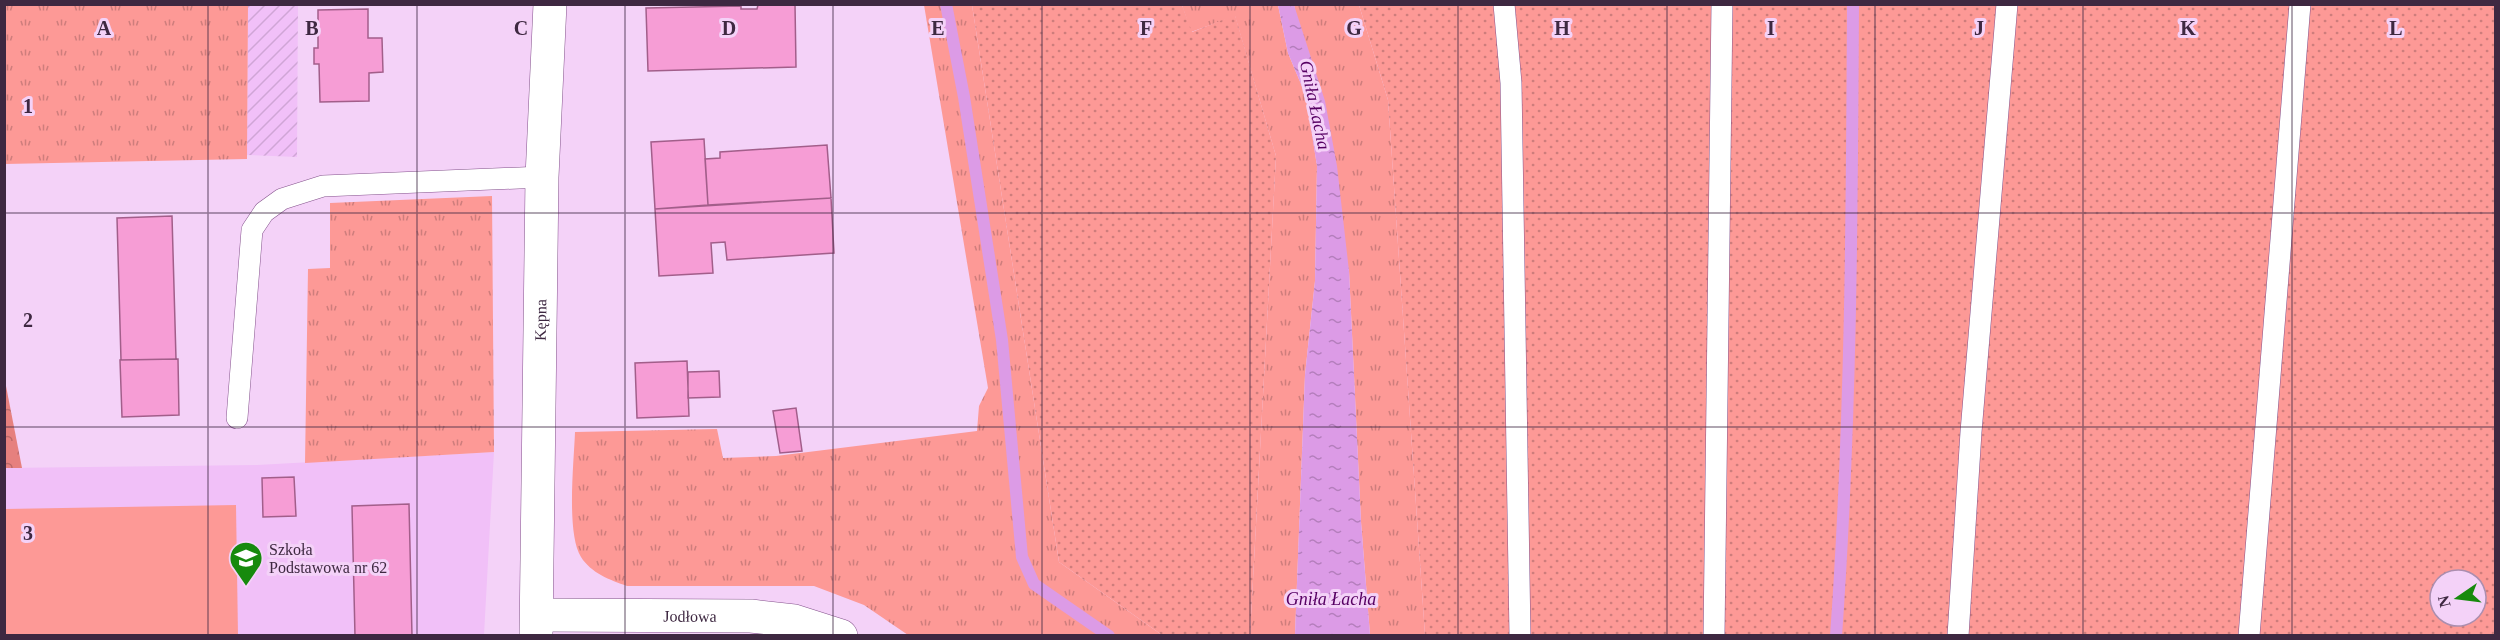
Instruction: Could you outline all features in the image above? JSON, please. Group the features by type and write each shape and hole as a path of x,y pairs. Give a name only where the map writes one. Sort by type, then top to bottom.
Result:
{"street":[{"name":"Kępna","path":"537,625 542,177 550,4"},
{"name":"Jodłowa","path":"537,625 752,616 794,621 841,636"}],"lane":[{"path":"1504,4 1511,83 1520,636"},
{"path":"1714,636 1722,4"},
{"path":"1958,636 1971,432 2007,4"},
{"path":"2249,636 2300,4"},
{"path":"237,418 252,230 264,212 282,199 323,186 542,177"}],"shaded area":[{"path":"248,5 298,5 297,157 247,155"},
{"name":"Szkoła Podstawowa nr 62","path":"494,452 484,635 5,635 4,468 257,465"}],"green space":[{"path":"4,5 248,5 247,159 5,164"},
{"path":"924,5 972,5 1059,562 1162,635 908,635 864,605 814,586 627,586 595,572 585,563 576,546 572,515 575,432 717,429 723,458 776,456 977,431 979,406 988,388"},
{"path":"972,5 1182,5 1192,32 1235,15 1276,156 1250,635 1162,635 1059,562"},
{"path":"1182,5 1278,5 1288,53 1306,96 1317,166 1315,281 1305,375 1295,635 1250,635 1276,156 1235,16 1191,32"},
{"path":"1294,5 1359,5 1388,100 1425,635 1370,635 1361,522 1349,271"},
{"path":"1359,5 2495,5 2495,635 1425,635 1388,100"},
{"path":"492,196 494,452 305,463 308,269 330,268 330,203"},
{"path":"4,384 6,386 22,468 5,468"},
{"path":"236,505 238,635 5,635 5,509"}],"water":[{"name":"Gniła Łacha","path":"1278,5 1294,5 1325,101 1337,166 1349,271 1361,522 1370,635 1295,635 1305,375 1315,281 1317,166 1306,96 1288,53"}],"building":[{"path":"795,4 796,67 648,71 646,8 741,6 741,9 757,9 758,5"},
{"path":"368,9 368,38 382,38 383,72 369,73 369,101 320,102 319,64 314,64 314,48 318,48 318,10"},
{"path":"704,139 708,205 655,209 651,142"},
{"path":"827,145 831,198 708,205 705,159 720,158 720,152"},
{"path":"831,198 834,253 727,260 725,242 711,243 713,273 659,276 655,209"},
{"path":"172,216 176,359 121,360 117,218"},
{"path":"178,359 179,415 122,417 120,360"},
{"path":"687,361 689,416 637,418 635,363"},
{"path":"719,371 720,397 688,398 688,372"},
{"path":"796,408 802,451 780,453 773,411"},
{"path":"294,477 296,516 263,517 262,478"},
{"path":"409,504 412,636 355,636 352,506"}],"waterway":[{"path":"946,4 964,97 1002,340 1022,557 1034,584 1109,636"},
{"path":"1836,636 1848,399 1853,4"}],"place":[{"name":"Szkoła Podstawowa nr 62","path":"246,587"}]}
